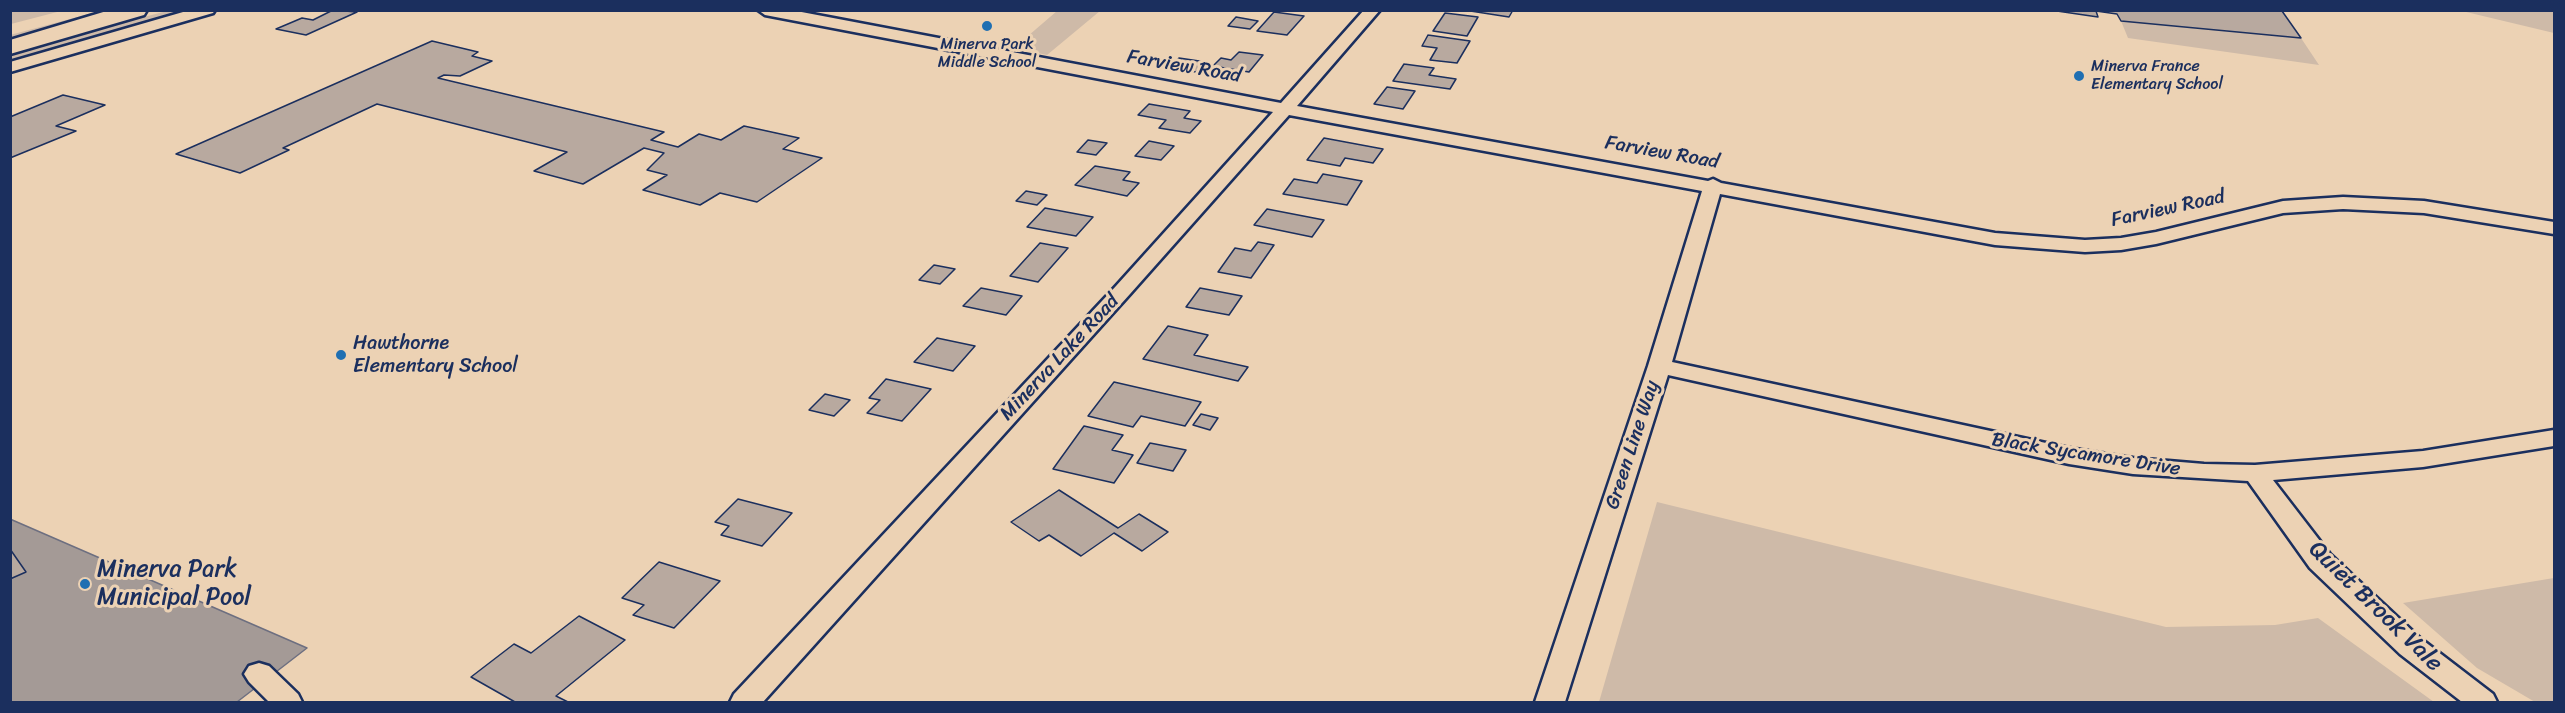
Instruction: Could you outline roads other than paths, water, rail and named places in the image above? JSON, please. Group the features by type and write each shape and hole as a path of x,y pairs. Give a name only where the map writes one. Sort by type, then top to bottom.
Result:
{"main road":[{"path":"10,32 87,10"},
{"path":"10,47 136,10"}],"street":[{"path":"10,67 208,10"},
{"name":"Farview Road","path":"765,10 1995,238 2085,246 2156,238 2283,207 2343,203 2424,207 2554,228"},
{"name":"Minerva Lake Road","path":"745,702 1123,290 1373,10"},
{"name":"Green Line Way","path":"1550,702 1659,366 1713,186"},
{"name":"Black Sycamore Drive","path":"1659,366 2069,456 2133,466 2255,473 2423,459 2554,438"},
{"name":"Quiet Brook Vale","path":"2255,473 2320,561 2410,646 2482,702"},
{"path":"259,674 287,702"}],"place":[{"name":"Minerva Park Middle School","path":"987,26"},
{"name":"Minerva France Elementary School","path":"2079,76"},
{"name":"Hawthorne Elementary School","path":"341,355"},
{"name":"Minerva Park Municipal Pool","path":"85,584"}]}
